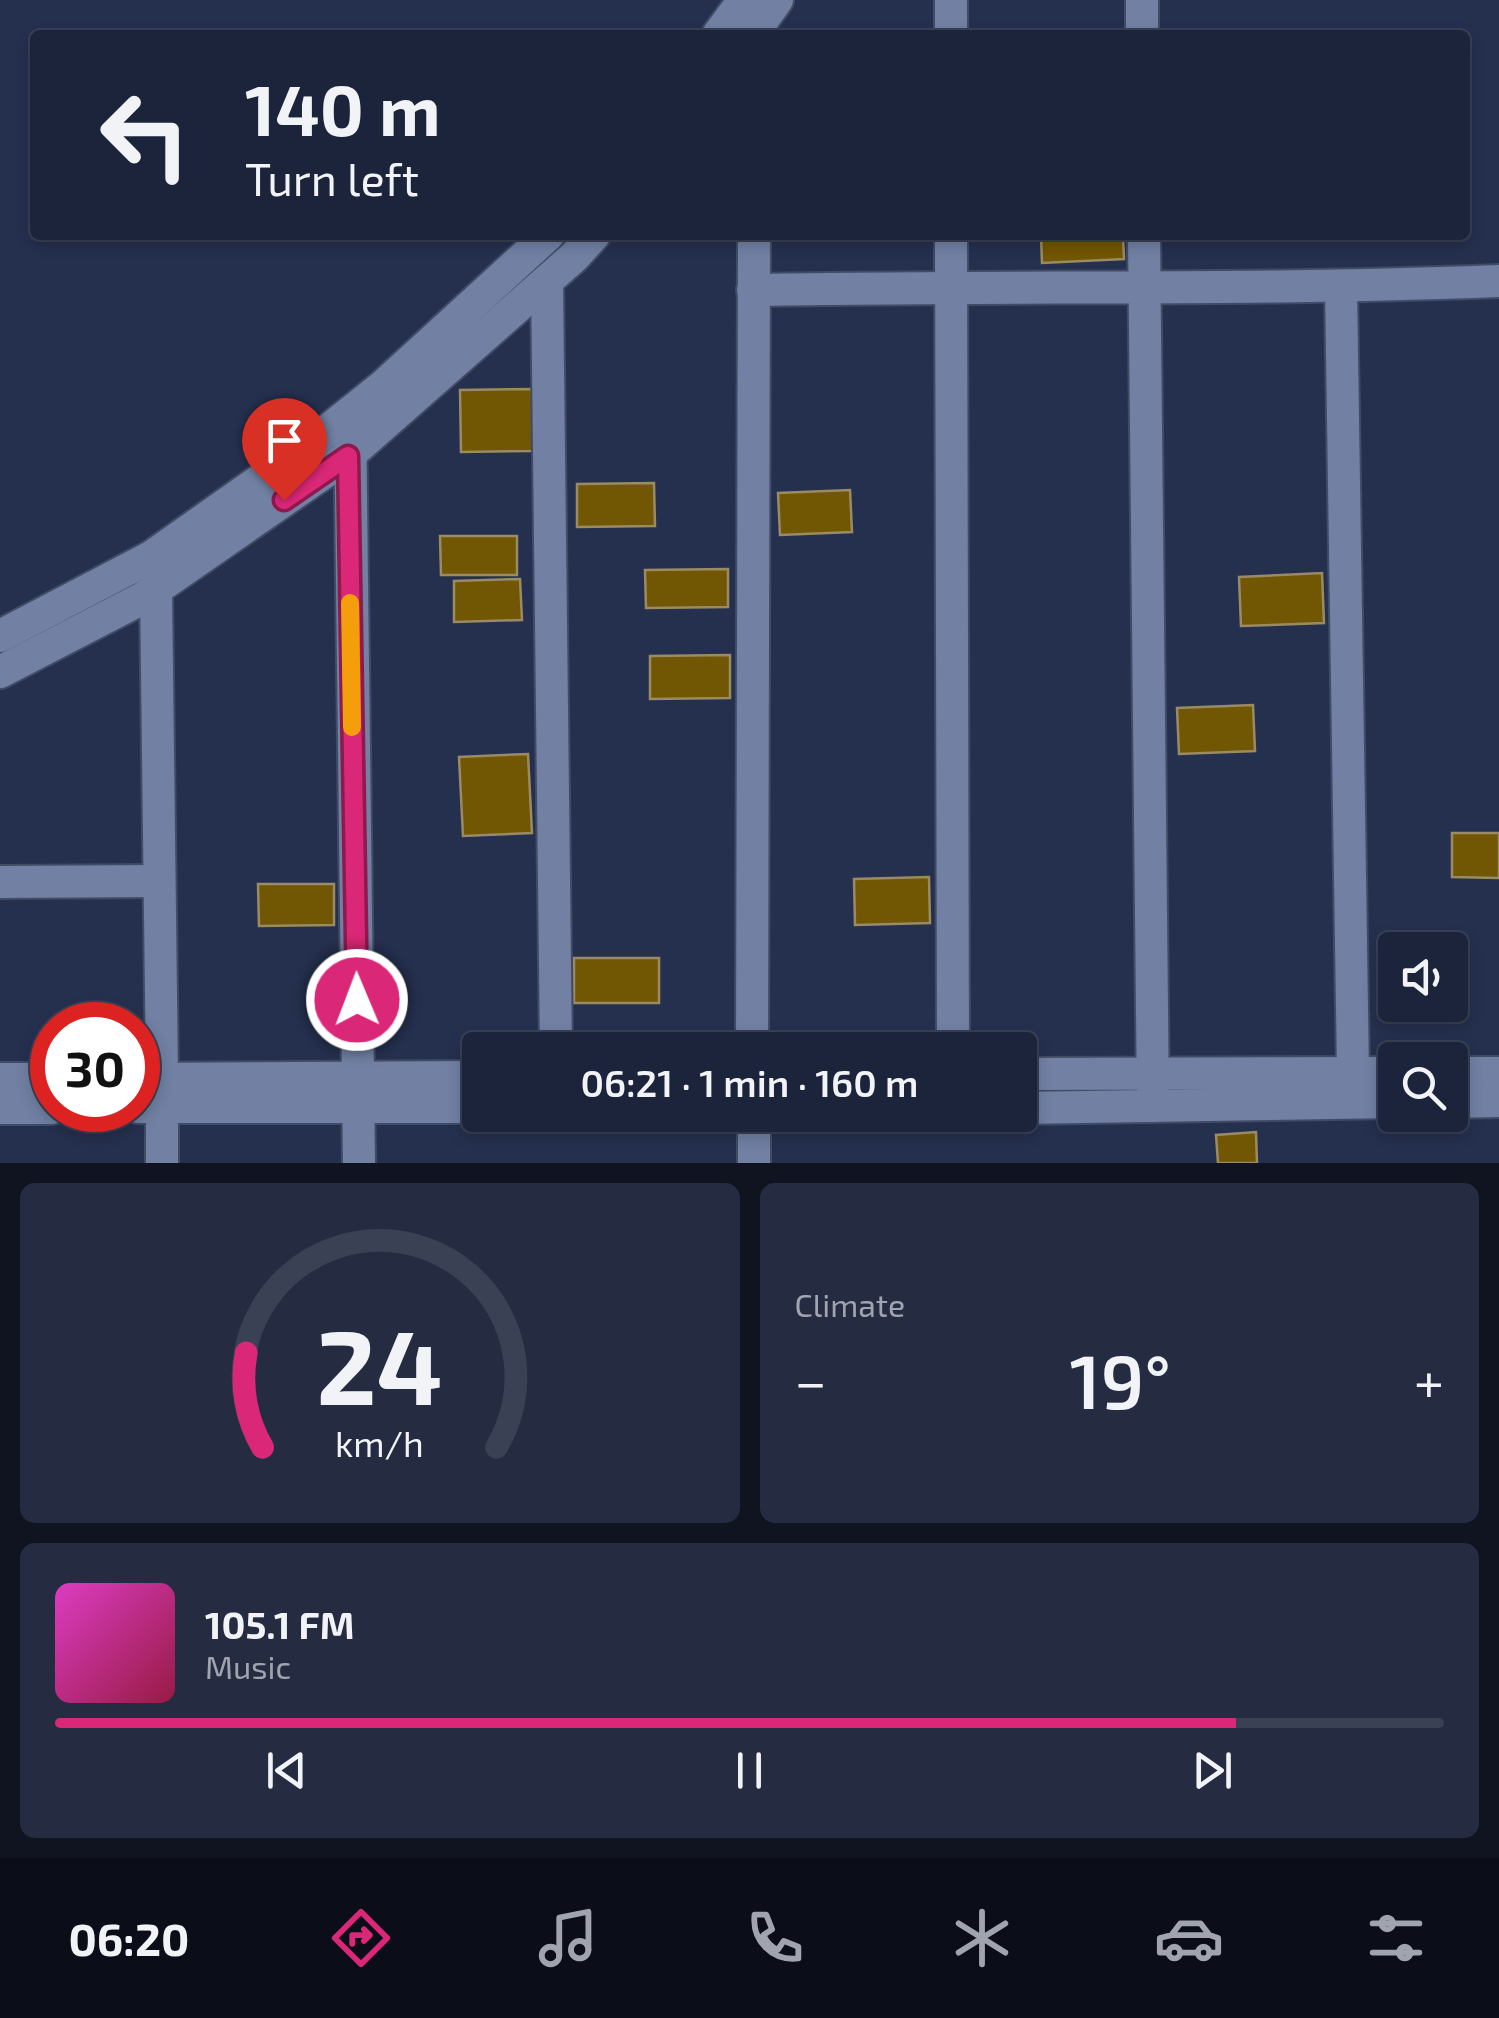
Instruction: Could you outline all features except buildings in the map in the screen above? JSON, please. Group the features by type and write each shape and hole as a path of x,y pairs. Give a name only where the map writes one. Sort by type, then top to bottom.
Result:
{"street":[{"path":"752,25 776,0"},
{"path":"950,0 951,30"},
{"path":"1142,0 1142,30"},
{"path":"0,636 151,557 350,412 542,240"},
{"path":"0,672 156,588 348,456 589,240"},
{"path":"752,1032 754,240"},
{"path":"951,240 953,1032"},
{"path":"1144,240 1153,1106"},
{"path":"547,280 556,1032"},
{"path":"754,290 1341,287 1499,281"},
{"path":"1341,287 1353,1073"},
{"path":"350,412 359,1163"},
{"path":"154,1002 160,881 156,588"},
{"path":"0,882 160,881"},
{"path":"1468,1072 1499,1072"},
{"path":"1037,1074 1378,1073"},
{"path":"160,1093 358,1092 462,1078"},
{"path":"0,1079 30,1079"},
{"path":"358,1092 462,1106"},
{"path":"1468,1102 1499,1101"},
{"path":"1037,1108 1378,1102"},
{"path":"0,1108 30,1108"},
{"path":"157,1132 162,1163"},
{"path":"754,1132 754,1163"}],"slow traffic":[{"path":"350,603 352,727"}],"route":[{"path":"284,500 348,456 357,1000"}]}
